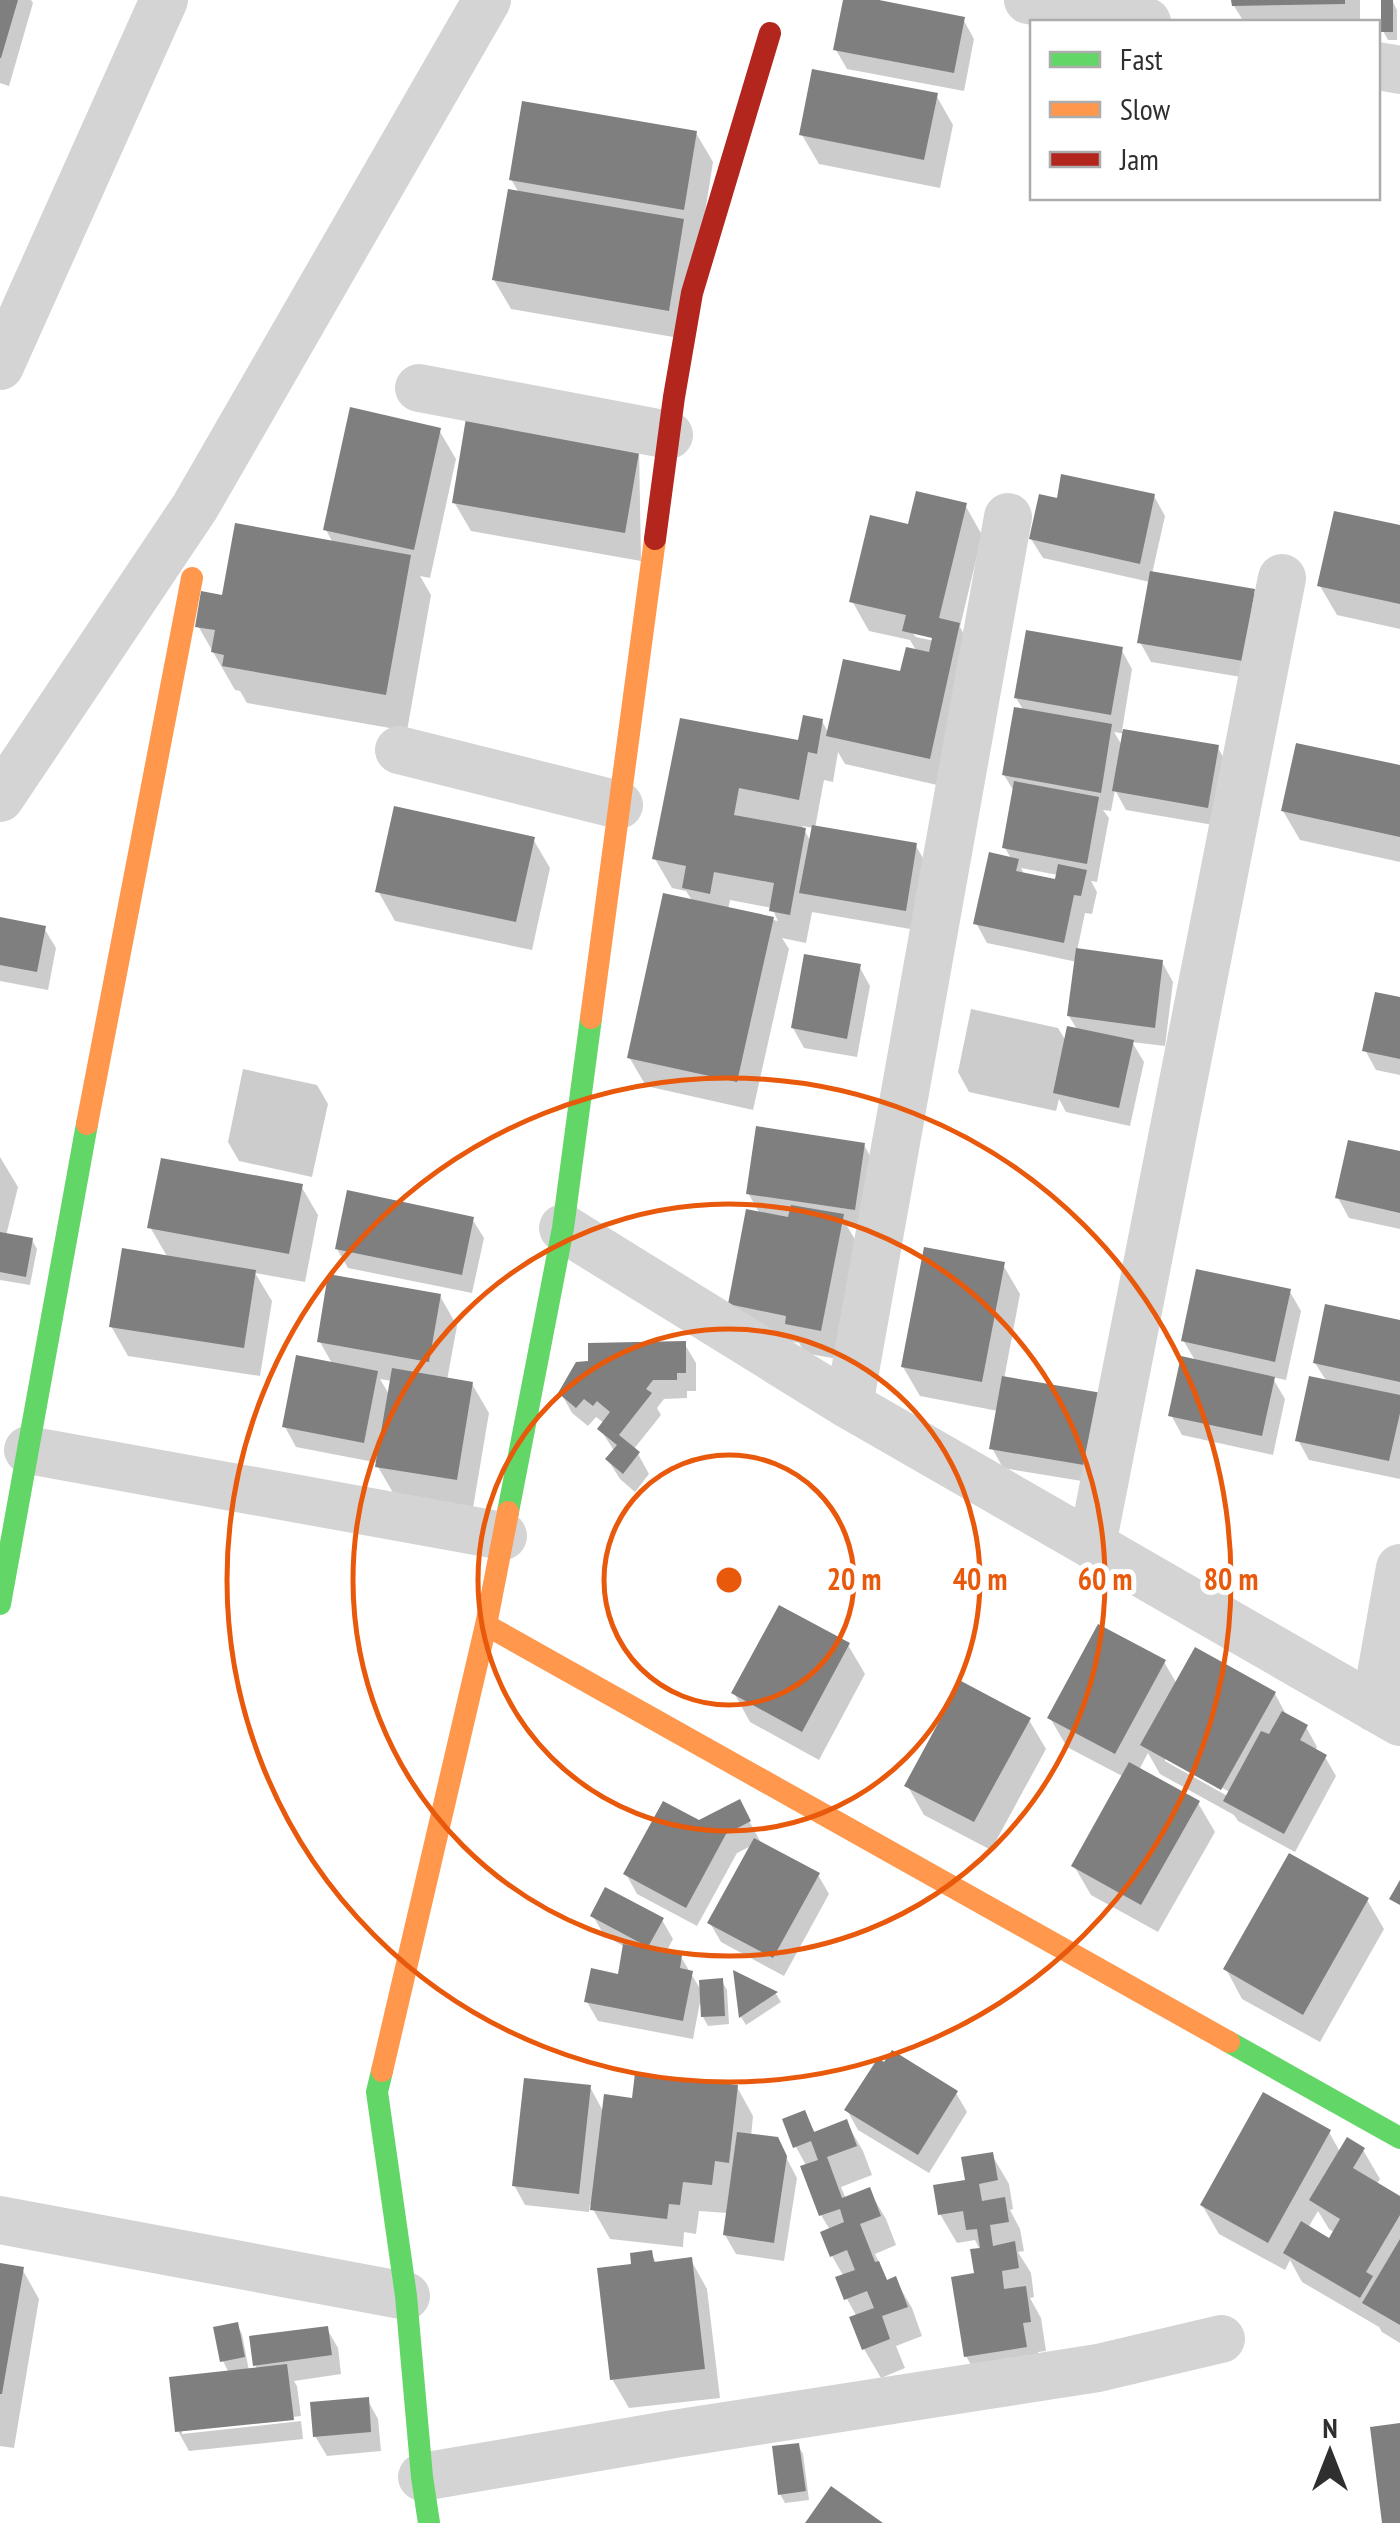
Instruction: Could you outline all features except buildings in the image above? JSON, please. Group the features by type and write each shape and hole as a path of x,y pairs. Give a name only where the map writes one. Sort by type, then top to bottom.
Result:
{"street":[{"path":"0,366 164,0"},
{"path":"0,798 195,508 487,0"},
{"path":"1028,0 1136,20"},
{"path":"770,33 692,293 669,434 562,1228 486,1625 378,2092 406,2296 425,2500 674,2434 1098,2368 1221,2338"},
{"path":"419,388 669,434"},
{"path":"849,1404 1008,517"},
{"path":"0,1604 92,1093 192,578"},
{"path":"1092,1545 1282,578"},
{"path":"398,750 619,805"},
{"path":"562,1228 849,1404 1388,1715 1400,1568"},
{"path":"28,1450 503,1536"},
{"path":"486,1625 1400,2138"},
{"path":"0,2220 406,2296"}],"traffic: fast":[{"path":"508,1512 563,1228 591,1018"},
{"path":"0,1604 87,1124"},
{"path":"1229,2042 1400,2138"},
{"path":"382,2071 377,2092 406,2296 429,2523"}],"traffic: slow":[{"path":"591,1018 655,539"},
{"path":"87,1124 192,578"},
{"path":"382,2071 486,1625 508,1512"},
{"path":"486,1625 1229,2042"}],"traffic: jam":[{"path":"655,539 692,293 770,33"}]}
